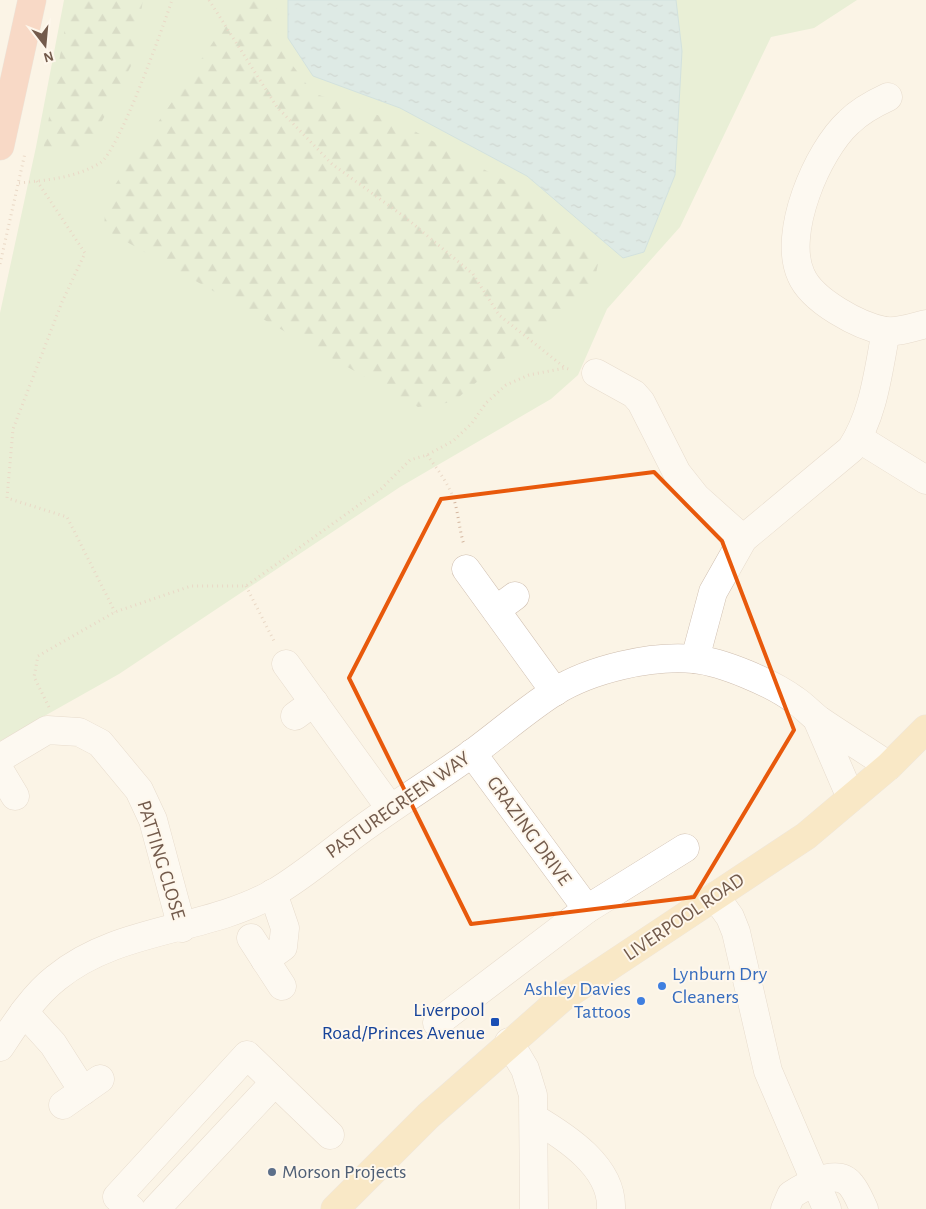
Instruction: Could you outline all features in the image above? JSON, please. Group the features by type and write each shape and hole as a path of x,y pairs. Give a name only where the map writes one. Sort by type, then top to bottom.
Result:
{"highway":[{"path":"0,146 32,0"}],"main road":[{"name":"LIVERPOOL ROAD","path":"335,1209 428,1116 509,1042 562,998 806,836 889,766 926,729"}],"street":[{"path":"888,97 849,121 824,152 806,195 794,243 801,276 814,292 846,317 886,331 926,324"},
{"path":"695,659 712,592 743,539 851,449 858,438 871,409 886,331"},
{"path":"596,373 644,388 641,402 677,473 696,497 743,539"},
{"path":"858,438 926,480"},
{"path":"466,569 505,603 555,692"},
{"name":"PASTUREGREEN WAY","path":"0,1046 24,1012 56,978 98,952 136,938 182,928 214,918 273,894 390,808 472,753 555,692 599,672 621,665 695,659 746,674 777,688 798,702 817,719 889,766"},
{"path":"286,664 304,709 390,808"},
{"name":"PASTUREGREEN WAY","path":"817,719 851,798"},
{"name":"PATTING CLOSE","path":"48,730 77,725 100,743 139,790 153,820 182,928"},
{"path":"0,758 48,730"},
{"name":"GRAZING DRIVE","path":"472,753 587,909"},
{"path":"0,771 15,796"},
{"path":"437,1023 587,909 685,848"},
{"path":"273,894 285,928 282,947 258,949 282,986"},
{"path":"715,896 730,917 736,932 768,1071 827,1209"},
{"path":"24,1012 53,1044 82,1092"},
{"path":"509,1042 530,1081 534,1118 534,1209"},
{"path":"131,1209 117,1197 247,1055 330,1134"},
{"path":"156,1209 275,1082"},
{"path":"534,1118 557,1132 583,1153 603,1176 609,1191 611,1209"},
{"path":"785,1209 791,1195 830,1178 845,1180 851,1184 864,1209"}],"path":[{"path":"19,183 71,177 102,162 120,132 154,51 172,0"},
{"path":"209,0 277,108 332,164 406,218 473,274 498,315 565,368 576,372 596,373"},
{"path":"37,181 84,253 62,302 13,429 7,498 67,517 115,612"},
{"path":"48,730 52,724 51,712 34,677 38,656 115,612 191,586 246,586 381,489 410,460 453,442 472,423 486,403 506,385 529,375 565,368"},
{"path":"427,454 442,475 456,505 458,528 468,557 466,569"},
{"path":"246,586 286,664"}],"highlighted area":[{"path":"654,472 722,541 794,730 694,897 471,924 349,678 441,499"}],"green space":[{"path":"64,0 857,0 814,28 771,37 680,227 607,309 578,375 551,399 400,487 119,674 0,741 0,313 36,147"},
{"path":"70,0 143,0 132,64 89,146 43,151"},
{"path":"242,0 277,0 277,44 313,93 398,122 525,192 599,259 594,283 453,402 418,407 104,229 106,198"}],"water":[{"path":"288,0 676,0 682,51 675,175 644,252 623,258 527,176 400,108 313,76 288,38"}],"place":[{"name":"Lynburn Dry Cleaners","path":"662,986"},
{"name":"Ashley Davies Tattoos","path":"641,1001"},
{"name":"Liverpool Road/Princes Avenue","path":"495,1022"},
{"name":"Morson Projects","path":"272,1172"}]}
